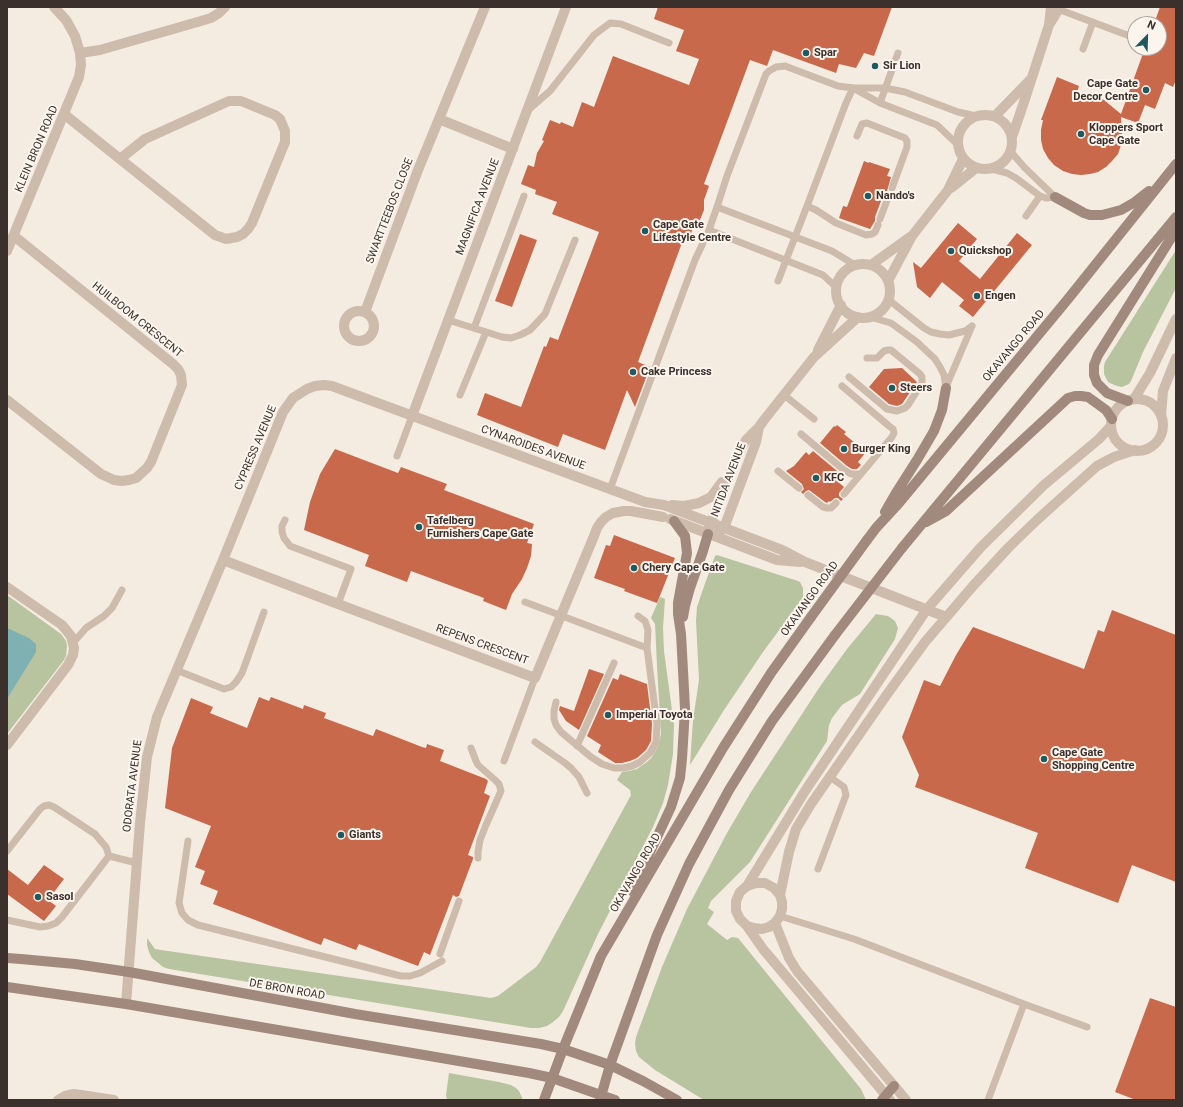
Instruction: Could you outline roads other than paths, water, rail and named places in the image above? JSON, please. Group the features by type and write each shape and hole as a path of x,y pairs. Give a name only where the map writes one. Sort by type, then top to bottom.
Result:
{"main road":[{"name":"OKAVANGO ROAD","path":"544,1100 601,956 722,748 771,674 876,528 899,503 1058,311 1176,164"},
{"path":"1055,197 1084,213 1096,216 1109,214 1121,210 1135,202 1167,175"},
{"path":"601,1097 610,1065 657,936 692,858 729,790 772,721 835,634 902,548 1176,217"},
{"path":"1131,400 1107,393 1097,383 1094,374 1094,366 1098,356 1176,230"},
{"path":"876,528 931,436 942,410 946,388"},
{"path":"921,525 946,511 1068,398 1075,396 1088,397 1106,410 1111,422"},
{"path":"601,956 668,816 677,788 682,759 685,709 678,603 687,553 684,536 674,521"},
{"path":"681,634 685,606 690,588 703,551 711,535"},
{"name":"DE BRON ROAD","path":"7,958 75,964 128,972 355,1014 541,1044 563,1049 610,1065 677,1100"},
{"path":"7,987 126,1004 552,1078 601,1097 615,1100"},
{"path":"886,1098 894,1086"}],"street":[{"name":"KLEIN BRON ROAD","path":"7,251 79,77 81,65 80,53 75,36 71,27 54,7"},
{"path":"80,53 100,50 211,18 225,7"},
{"name":"SWARTTEEBOS CLOSE","path":"365,312 418,170 485,7"},
{"name":"MAGNIFICA AVENUE","path":"412,416 566,7"},
{"path":"1012,137 1008,126 1002,120 995,116 986,114 976,116 968,120 962,127 958,136 959,152 963,159 976,168 992,169 1006,160 1011,152 1012,137 1055,8"},
{"path":"995,116 1031,79"},
{"path":"64,114 120,160 220,238 232,238 243,234 252,223 284,142 285,131 280,119 274,115 241,101 229,101 145,140 120,160"},
{"path":"439,119 513,149"},
{"path":"888,281 912,236 948,190 963,159"},
{"path":"948,190 976,168"},
{"name":"HUILBOOM CRESCENT","path":"7,400 101,474 114,480 122,481 136,478 151,462 182,385 181,375 173,364 14,236"},
{"path":"871,265 912,236"},
{"path":"855,265 871,265 881,271 888,281 890,291 889,300 882,311 876,315 864,318 851,315 845,311 837,297 837,288 841,276 855,265"},
{"name":"NITIDA AVENUE","path":"814,357 841,305"},
{"name":"NITIDA AVENUE","path":"759,427 756,442 724,528 711,535 710,523 732,468 746,440 759,427 814,357 858,317"},
{"path":"747,886 805,791 927,609 991,536 1044,485 1098,439 1111,422 1117,408 1131,400 1150,373 1176,319"},
{"path":"1161,416 1163,391 1176,358"},
{"name":"CYPRESS AVENUE","path":"223,560 283,412 293,398 300,392 315,386 332,386 412,416"},
{"path":"1111,422 1113,435 1118,442 1126,448 1140,450 1150,447 1158,439 1163,425 1157,408 1143,400 1131,400"},
{"name":"CYNAROIDES AVENUE","path":"412,416 645,502 664,505 782,550 804,562 946,617"},
{"path":"780,895 789,852 796,829 811,804 888,692 925,642 1009,547 1066,493 1097,466 1114,457 1135,450"},
{"name":"NITIDA AVENUE","path":"664,505 692,505 706,500 732,468"},
{"name":"CYNAROIDES AVENUE","path":"645,502 663,517 776,560 804,562"},
{"name":"REPENS CRESCENT","path":"223,560 535,678 597,528 606,517 613,513 631,511 663,517"},
{"name":"ODORATA AVENUE","path":"126,1004 140,823 147,757 157,716 223,560"},
{"path":"7,587 62,625 71,636 74,648 71,660 7,745"},
{"path":"747,926 762,929 769,927 777,919 782,909 782,902 780,895 774,888 765,883 756,882 747,886 740,892 736,901 736,911 740,919 886,1098"},
{"path":"777,919 790,958 797,971 906,1100"},
{"path":"58,1100 65,1096 74,1094 114,1100"}],"lane":[{"path":"1055,8 1127,35"},
{"path":"1084,49 1093,22"},
{"path":"528,110 550,91 594,35 610,24 621,24 669,43"},
{"path":"880,103 898,53"},
{"path":"610,489 695,260 709,230 727,176 766,74 776,66 785,66 838,86 853,88 885,88 905,92 958,112 976,116"},
{"path":"853,88 880,103 937,125 958,144"},
{"path":"778,281 853,88"},
{"path":"807,206 836,223 866,235 875,232 907,147 907,141 905,138 866,123 862,124 857,136"},
{"path":"1011,152 1055,197"},
{"path":"992,169 1016,178 1040,196 1046,198 1055,197"},
{"path":"474,328 524,196"},
{"path":"1026,216 1040,196"},
{"path":"717,208 832,251 855,265"},
{"path":"709,230 823,275 837,288"},
{"path":"448,320 502,338 511,338 530,330 545,314 575,240"},
{"path":"889,300 931,332 948,335 965,331 972,326 946,388"},
{"path":"870,317 891,323 917,342 932,356 944,375 946,388"},
{"path":"460,395 486,332"},
{"path":"849,377 887,409 897,411 908,405 922,383 922,377 920,374 891,350 884,351 877,358 866,358"},
{"path":"842,386 890,426 894,433 844,494"},
{"path":"784,394 814,419"},
{"path":"397,456 412,416"},
{"path":"801,434 844,470 851,474 860,474"},
{"path":"778,471 799,488"},
{"path":"808,495 823,507 831,508 836,503"},
{"path":"285,520 282,526 282,532 284,538 290,546 351,569 338,604"},
{"path":"73,642 86,628 104,616 112,608 122,590"},
{"path":"525,602 647,648"},
{"path":"176,670 224,689 231,687 242,673 264,612"},
{"path":"556,702 554,711 556,725 561,732 591,757 602,764 614,768 632,766 640,762 650,753 656,742 657,724 647,648 647,624 638,616"},
{"path":"577,746 614,663"},
{"path":"504,761 535,678"},
{"path":"535,742 565,762 579,777 587,793"},
{"path":"471,748 478,765 499,784 501,791 480,840 478,858"},
{"path":"818,869 846,794 844,787 830,777"},
{"path":"7,851 40,808 49,806 54,807 95,834 106,847 109,856"},
{"path":"188,841 180,903 182,913 188,920 198,925 401,976 410,976 420,973 441,958 459,901"},
{"path":"109,856 137,863"},
{"path":"7,920 40,927 56,923 109,856"},
{"path":"777,919 854,939 1086,1027"},
{"path":"988,1100 1024,1004"}],"water":[{"path":"7,628 29,638 36,644 36,652 7,699"}],"place":[{"name":"Spar","path":"806,53"},
{"name":"Sir Lion","path":"875,66"},
{"name":"Cape Gate Decor Centre","path":"1146,90"},
{"name":"Kloppers Sport Cape Gate","path":"1081,134"},
{"name":"Nando's","path":"868,196"},
{"name":"Cape Gate Lifestyle Centre","path":"645,231"},
{"name":"Quickshop","path":"951,251"},
{"name":"Engen","path":"977,296"},
{"name":"Cake Princess","path":"633,372"},
{"name":"Steers","path":"892,388"},
{"name":"Burger King","path":"844,449"},
{"name":"KFC","path":"816,478"},
{"name":"Tafelberg Furnishers Cape Gate","path":"419,527"},
{"name":"Chery Cape Gate","path":"634,568"},
{"name":"Imperial Toyota","path":"608,715"},
{"name":"Cape Gate Shopping Centre","path":"1044,759"},
{"name":"Giants","path":"341,835"},
{"name":"Sasol","path":"38,897"}]}
